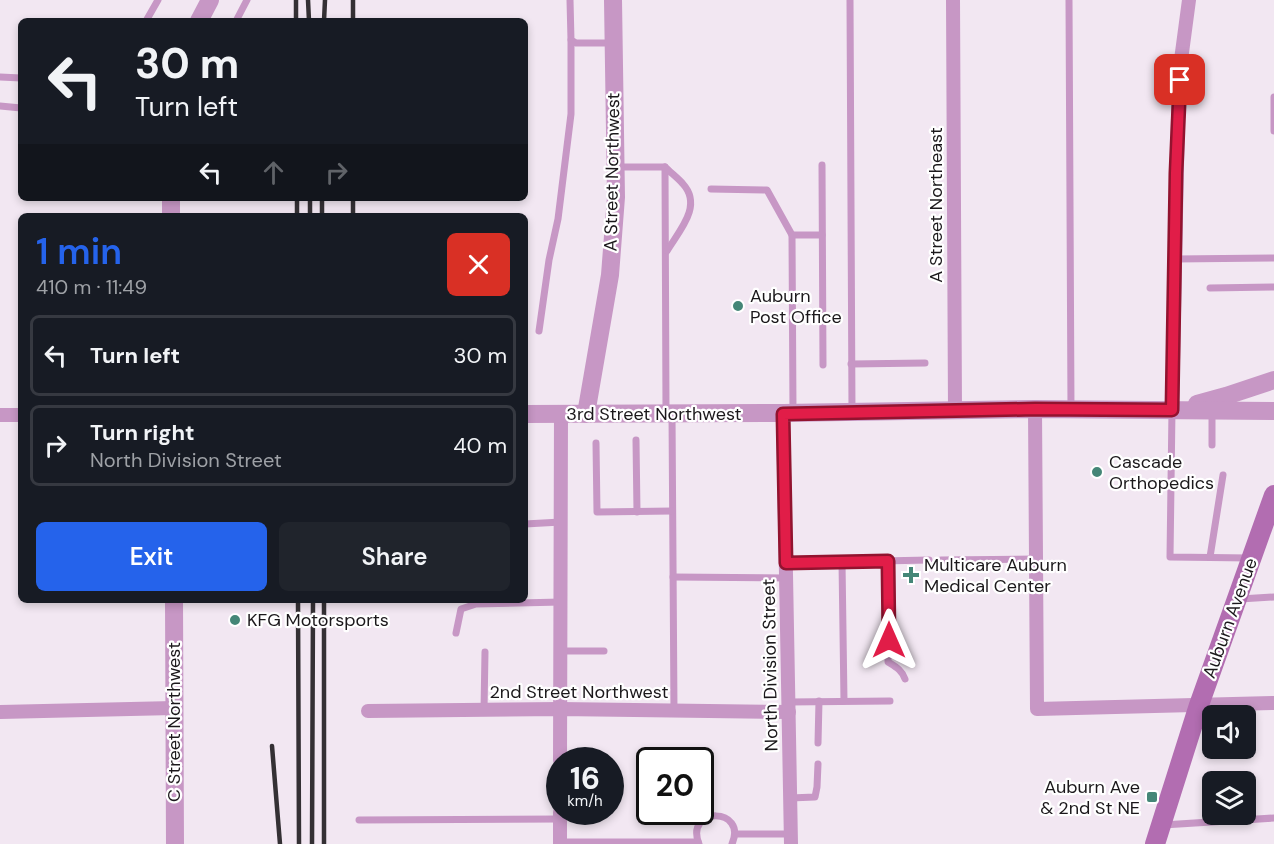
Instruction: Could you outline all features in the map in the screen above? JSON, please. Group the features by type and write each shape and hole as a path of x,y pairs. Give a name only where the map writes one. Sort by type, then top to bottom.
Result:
{"main road":[{"name":"Auburn Avenue","path":"1155,844 1199,705 1274,495"}],"street":[{"path":"201,18 210,0"},
{"name":"A Street Northwest","path":"586,414 610,275 616,197 613,0"},
{"name":"A Street Northeast","path":"953,0 956,410"},
{"path":"1172,410 1178,118 1181,60 1189,0"},
{"path":"1172,410 1226,396 1274,380"},
{"path":"1035,409 1037,710 1274,703"},
{"name":"3rd Street Northwest","path":"528,414 1035,409 1172,410"},
{"path":"1172,410 1274,411"},
{"name":"North Division Street","path":"788,413 786,578 790,839"},
{"path":"560,747 561,414"},
{"path":"0,415 18,415"},
{"name":"C Street Northwest","path":"174,603 175,844"},
{"name":"2nd Street Northwest","path":"369,711 674,711 789,707"},
{"path":"0,712 174,708"},
{"path":"560,825 560,843"}],"lane":[{"path":"148,18 158,0"},
{"path":"238,18 247,0"},
{"path":"539,331 549,260 558,219 571,114 570,0"},
{"path":"850,0 852,412"},
{"path":"1069,0 1071,409"},
{"path":"571,40 576,43 613,43"},
{"path":"0,77 18,78"},
{"path":"1274,97 1274,131"},
{"path":"0,106 18,108"},
{"path":"822,165 823,365"},
{"path":"615,167 665,167 684,185 689,195 690,214 666,253"},
{"path":"665,167 674,711"},
{"path":"711,189 767,190 792,235 788,413"},
{"path":"792,235 822,235"},
{"path":"1175,259 1274,258"},
{"path":"1210,288 1274,287"},
{"path":"851,364 925,363"},
{"path":"1172,410 1170,556 1252,558"},
{"path":"1212,410 1212,445"},
{"path":"636,440 637,512"},
{"path":"596,443 597,512 672,512"},
{"path":"1210,557 1223,475"},
{"path":"528,524 561,522"},
{"path":"941,561 1036,559"},
{"path":"888,561 888,662 903,673 904,679"},
{"path":"786,563 929,561"},
{"path":"842,562 844,701"},
{"path":"673,577 786,578"},
{"path":"1237,599 1274,597"},
{"path":"528,603 561,602"},
{"path":"456,633 461,609 476,604 518,603"},
{"path":"560,651 604,651"},
{"path":"484,710 485,652"},
{"path":"789,707 819,701 890,701"},
{"path":"818,743 819,701"},
{"path":"790,798 814,797 818,764"},
{"path":"359,820 546,815"},
{"path":"560,843 699,843 697,830 700,823 712,815 720,815 732,824 735,834 732,844"},
{"path":"1161,825 1274,818"},
{"path":"735,834 790,839"}],"railway":[{"path":"296,0 296,18"},
{"path":"308,0 309,18"},
{"path":"324,18 325,0"},
{"path":"353,0 353,18"},
{"path":"297,201 297,213"},
{"path":"310,201 310,213"},
{"path":"322,201 322,213"},
{"path":"353,201 353,213"},
{"path":"298,603 299,844"},
{"path":"312,844 313,603"},
{"path":"324,603 324,844"},
{"path":"272,746 280,844"}],"place":[{"name":"Auburn Post Office","path":"738,306"},
{"name":"Cascade Orthopedics","path":"1097,472"},
{"name":"Multicare Auburn Medical Center","path":"911,575"},
{"name":"KFG Motorsports","path":"235,620"},
{"name":"Auburn Ave & 2nd St NE","path":"1152,797"}],"route":[{"path":"889,640 888,561 786,563 783,414 1035,409 1172,410 1180,80"}]}
